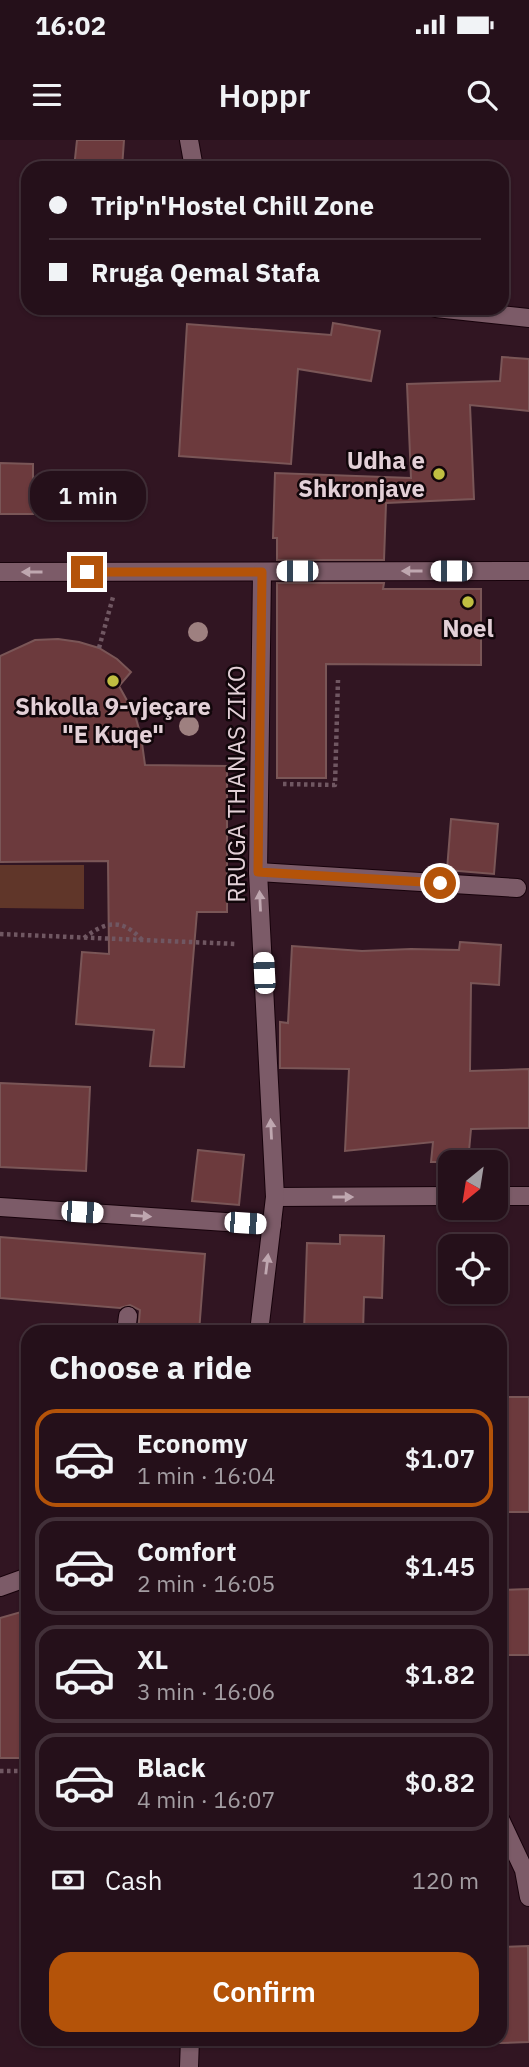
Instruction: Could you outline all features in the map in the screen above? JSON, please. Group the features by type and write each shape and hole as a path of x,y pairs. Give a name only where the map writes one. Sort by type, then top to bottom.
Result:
{"street":[{"path":"190,140 193,161"},
{"path":"501,315 529,318"},
{"path":"0,572 529,571"},
{"name":"RRUGA THANAS ZIKO","path":"260,1325 275,1197 258,872 262,572"},
{"path":"258,872 517,888"},
{"path":"275,1197 438,1196"},
{"path":"508,1196 529,1196"},
{"path":"0,1207 272,1225"},
{"path":"0,1587 21,1580"},
{"path":"507,1834 524,1870 529,1896"},
{"path":"189,2067 190,2046"}],"path":[{"path":"99,648 117,572"},
{"path":"259,784 335,785 338,680"},
{"path":"83,938 100,925 114,925 131,928 142,940"},
{"path":"0,934 262,945"},
{"path":"0,1771 21,1771"}],"shaded area":[{"path":"0,865 84,865 84,909 0,908"}],"building":[{"path":"77,140 124,140 122,161 75,161"},
{"path":"333,323 380,331 371,381 298,369 291,464 179,456 187,324 331,335"},
{"path":"502,357 529,359 529,411 470,405 474,499 386,503 384,560 277,560 277,538 273,538 275,473 411,478 407,384 500,381"},
{"path":"0,463 33,464 33,514 0,514"},
{"path":"277,583 384,583 383,589 481,589 481,665 326,664 326,778 277,778"},
{"name":"Shkolla 9-vjeçare \"E Kuqe\"","path":"58,639 99,648 131,672 119,686 135,715 145,765 227,766 227,912 197,912 184,1067 150,1066 154,1030 76,1024 82,952 109,954 108,861 0,862 0,656 35,640"},
{"path":"451,819 498,824 494,874 447,870"},
{"path":"460,942 501,945 499,985 471,983 470,1071 529,1069 529,1128 471,1129 469,1150 438,1150 438,1162 431,1162 433,1142 345,1151 349,1069 280,1068 280,1022 288,1023 292,946 362,951 459,950"},
{"path":"0,1083 90,1087 86,1171 0,1167"},
{"path":"198,1150 244,1155 239,1205 192,1201"},
{"path":"340,1235 384,1236 382,1298 364,1297 363,1325 304,1325 307,1243 340,1244"},
{"path":"0,1237 205,1254 200,1325 139,1325 140,1310 130,1305 120,1308 0,1298"},
{"path":"507,1397 529,1397 529,1512 507,1512"},
{"path":"529,1589 529,1655 507,1655 507,1590"},
{"path":"21,1612 21,1758 0,1758 0,1618"},
{"path":"528,1946 529,2042 507,2043 507,1947"}],"place":[{"name":"Udha e Shkronjave","path":"439,474"},
{"name":"Noel","path":"468,602"},
{"name":"Shkolla 9-vjeçare \"E Kuqe\"","path":"113,681"}],"route":[{"path":"87,572 262,572 258,872 440,883"}]}
